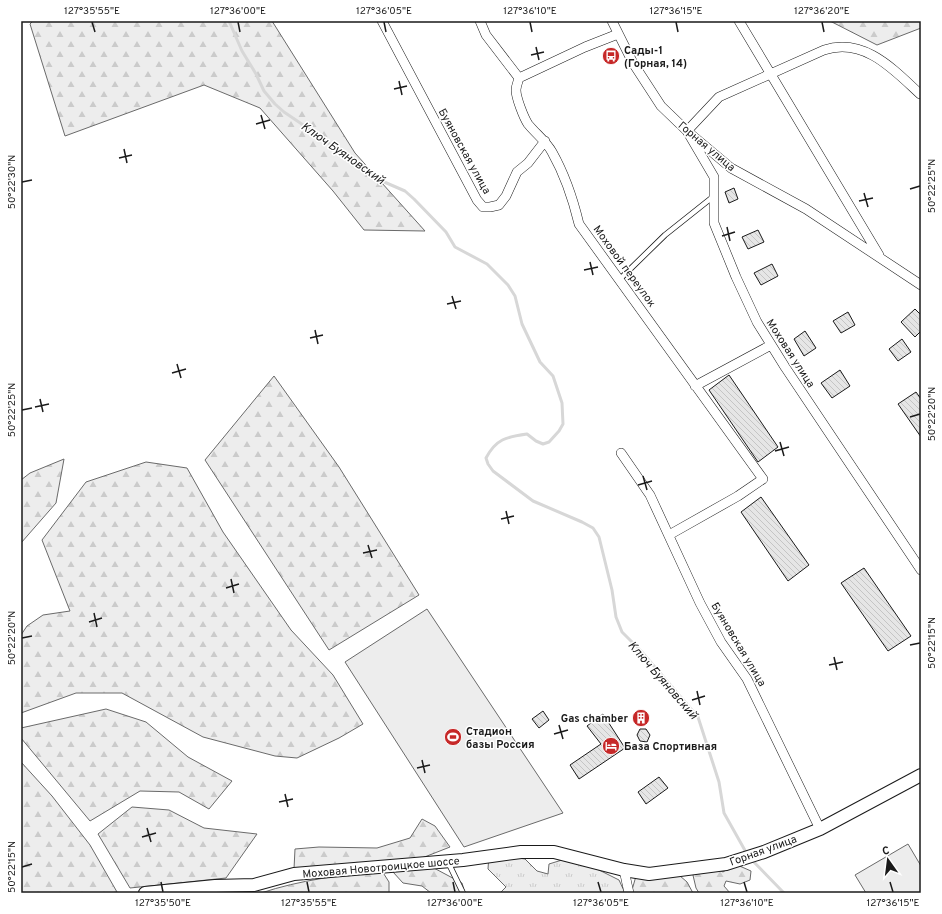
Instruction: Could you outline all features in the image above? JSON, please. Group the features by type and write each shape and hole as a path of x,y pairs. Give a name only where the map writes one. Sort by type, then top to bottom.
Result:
{"main road":[{"name":"Горная улица","path":"592,862 624,870 649,874 726,864 764,852 820,829 921,775"},
{"name":"Моховая Новотроицкое шоссе","path":"145,893 215,886 254,885 294,874 463,860 521,852 554,852 592,862"}],"street":[{"name":"Буяновская улица","path":"382,21 477,200 483,207 499,205 506,196 517,172 528,163 545,141"},
{"path":"480,21 486,35 519,78 585,47 618,34"},
{"name":"Горная улица","path":"612,21 633,63 661,106 687,131 731,168 806,209 921,285"},
{"name":"Горная улица","path":"739,21 880,258"},
{"path":"687,131 719,98 833,47 855,48 877,56 921,94"},
{"name":"Моховой переулок","path":"519,78 516,90 518,102 528,124 552,150 562,171 579,224 763,479 738,496 669,534"},
{"name":"Моховая улица","path":"687,131 714,177 714,223 757,322 921,570"},
{"path":"695,386 771,345"},
{"name":"Буяновская улица","path":"621,454 650,495 707,616 721,642 747,679 820,829"},
{"path":"624,870 629,893"}],"lane":[{"path":"620,279 665,235 714,196"},
{"path":"448,861 463,893"}],"green space":[{"path":"33,21 272,21 355,153 425,231 364,230 333,191 260,108 204,85 65,136 30,24"},
{"path":"830,21 921,21 921,28 877,45"},
{"path":"274,376 339,467 419,595 329,650 205,460"},
{"path":"64,459 56,503 21,543 21,480 30,473"},
{"path":"146,462 187,468 223,532 291,630 333,675 363,724 339,738 297,758 275,756 203,737 122,693 76,693 21,713 21,635 27,626 43,615 70,611 42,540 86,482"},
{"path":"106,709 146,722 188,757 232,781 209,809 179,792 140,791 90,821 21,738 21,728"},
{"path":"21,762 52,796 90,845 117,892 21,893"},
{"path":"132,807 169,810 204,828 257,834 226,878 130,888 98,834"},
{"path":"422,819 435,826 450,847 422,858 294,869 295,849 319,847 377,848 410,838"},
{"path":"489,854 525,859 537,871 548,874 549,864 562,860 597,869 619,880 625,893 500,893 506,887 488,869"},
{"path":"735,864 751,871 750,880 740,884 726,881 724,886 730,893 699,893 696,888 692,871 710,865 723,872"},
{"path":"402,867 432,867 462,883 465,893 431,893 422,886 403,883 393,872"},
{"path":"672,869 687,882 693,893 633,893 632,890 636,876"},
{"path":"382,871 389,882 389,893 261,893 276,888 321,879"}],"shaded area":[{"name":"Стадион базы Россия","path":"427,609 563,813 464,847 345,662"},
{"path":"908,844 921,866 921,893 866,893 855,875"}],"building":[{"path":"734,188 738,199 729,203 725,192"},
{"path":"758,230 764,242 748,249 742,237"},
{"path":"772,264 778,276 761,285 754,273"},
{"path":"915,309 921,315 921,331 915,337 901,322"},
{"path":"848,312 855,325 841,333 833,321"},
{"path":"805,331 816,348 804,356 794,339"},
{"path":"902,339 911,352 898,361 889,349"},
{"path":"840,370 850,386 832,398 821,383"},
{"path":"729,375 778,447 758,462 709,390"},
{"path":"916,392 921,399 921,437 898,404"},
{"path":"761,497 809,565 788,581 741,512"},
{"path":"864,568 911,636 888,651 841,583"},
{"path":"543,711 549,720 539,728 532,719"},
{"name":"База Спортивная","path":"603,714 625,748 579,779 570,765 601,744 587,726"},
{"name":"Gas chamber","path":"642,714 646,719 639,724 635,718"},
{"path":"640,729 646,729 650,735 647,742 640,741 637,735"},
{"path":"659,777 668,788 646,804 638,792"}],"waterway":[{"name":"Ключ Буяновский","path":"229,21 242,51 264,91 275,104 375,178 405,191 446,232 455,247 487,264 508,285 515,296 522,324 540,362 553,376 562,403 563,424 549,442 543,444 527,434 513,436 502,440 494,447 486,458 488,464 493,471 533,501 582,522 593,528 599,537 612,590 616,617 622,632 641,651 698,717 719,782 724,813 747,854"},
{"name":"Ключ Буяновский","path":"751,859 784,893"}],"place":[{"name":"Сады-1 (Горная, 14)","path":"611,56"},
{"name":"Gas chamber","path":"641,718"},
{"name":"Стадион базы Россия","path":"453,737"},
{"name":"База Спортивная","path":"611,746"}]}
